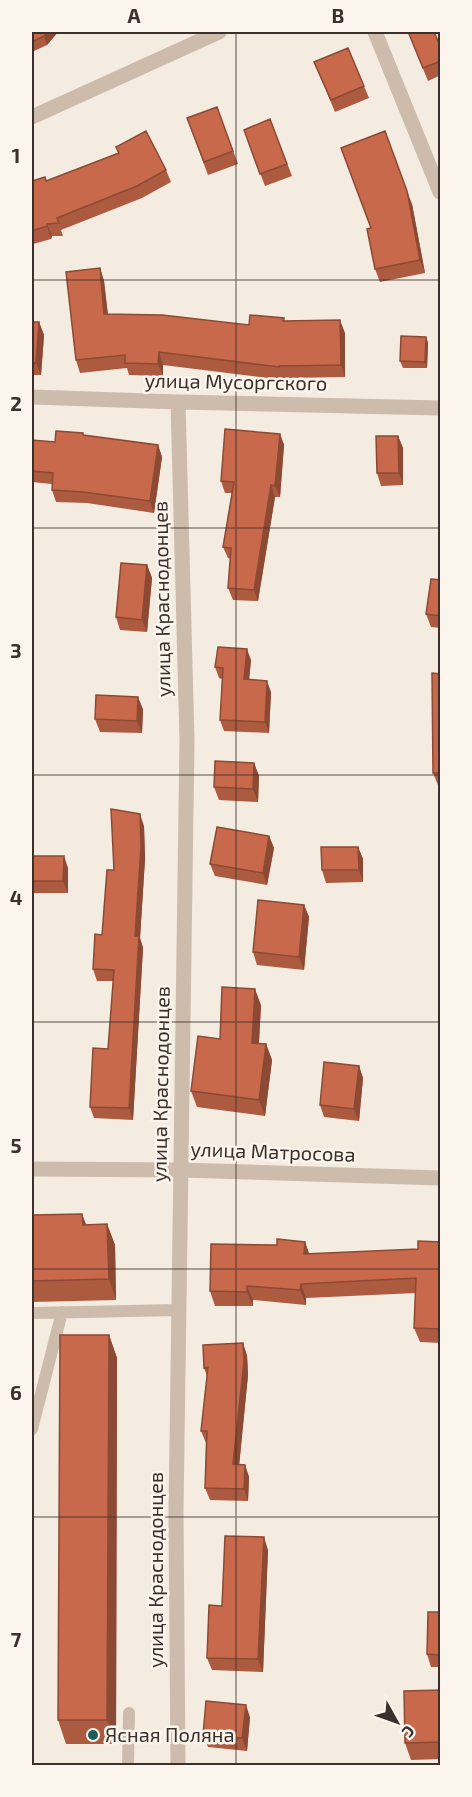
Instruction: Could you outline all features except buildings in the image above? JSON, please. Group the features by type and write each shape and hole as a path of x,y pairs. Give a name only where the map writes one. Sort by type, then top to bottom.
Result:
{"street":[{"path":"32,117 219,32"},
{"path":"375,32 441,192"},
{"name":"улица Мусоргского","path":"32,397 441,408"},
{"name":"улица Краснодонцев","path":"177,1766 176,1512 187,740 178,402"},
{"name":"улица Матросова","path":"32,1169 181,1170 441,1178"}],"lane":[{"path":"32,1313 179,1310"},
{"path":"32,1429 62,1312"},
{"path":"128,1766 129,1713"}],"place":[{"name":"Ясная Поляна","path":"93,1735"}]}
